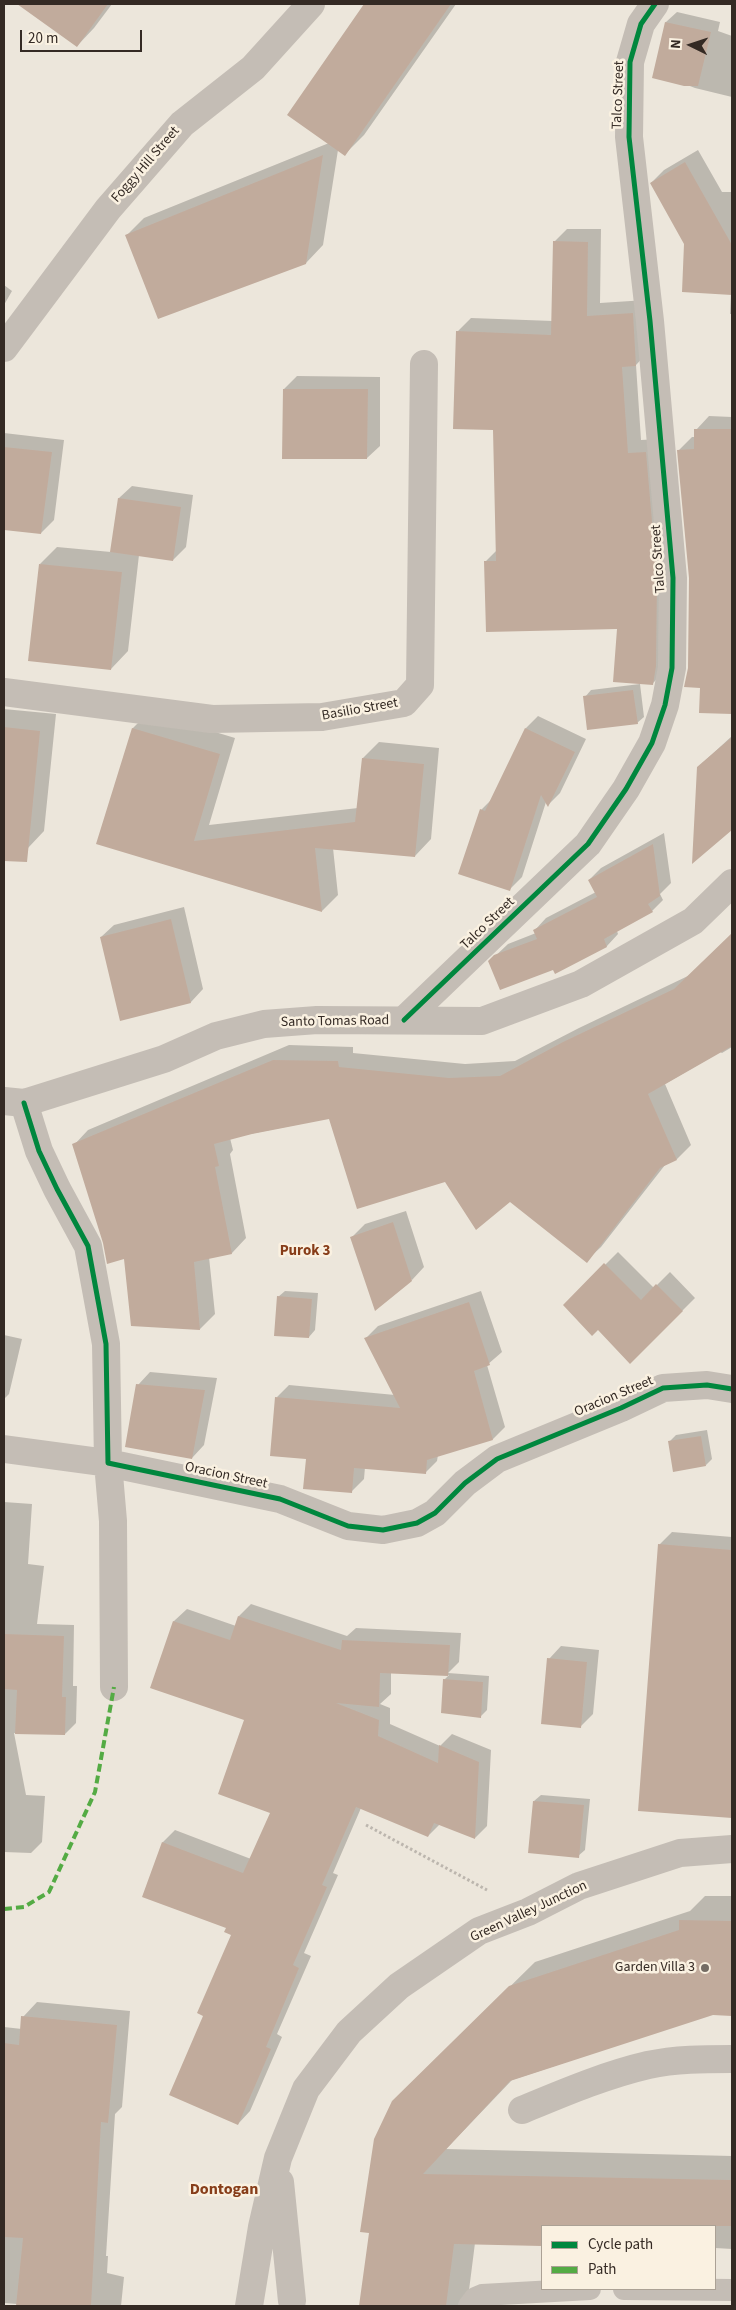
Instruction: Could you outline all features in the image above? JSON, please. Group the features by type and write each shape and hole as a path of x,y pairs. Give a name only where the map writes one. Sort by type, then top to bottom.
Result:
{"street":[{"name":"Foggy Hill Street","path":"4,348 108,209 182,124 254,68 311,4"},
{"name":"Talco Street","path":"404,1020 588,844 626,789 652,743 665,705 672,668 673,578 650,321 629,136 630,62 641,24 655,4"},
{"name":"Basilio Street","path":"4,692 212,719 322,717 404,703 420,685 424,364"},
{"name":"Santo Tomas Road","path":"14,1102 164,1059 216,1036 264,1024 317,1020 482,1021 581,984 693,921 732,883"},
{"path":"14,1102 57,1189 88,1246 106,1344 108,1463 113,1521 114,1687"},
{"name":"Oracion Street","path":"4,1450 108,1463 280,1499 348,1526 383,1530 418,1523 435,1514 465,1484 497,1459 621,1408 663,1388 707,1385 732,1389"},
{"name":"Green Valley Junction","path":"250,2306 262,2226 278,2158 306,2088 349,2032 399,1986 479,1931 528,1912 579,1886 680,1853 732,1849"},
{"path":"522,2110 597,2080 649,2065 691,2060 732,2059"},
{"path":"278,2158 292,2301"}],"lane":[{"path":"469,2306 475,2298 482,2295 572,2290"},
{"path":"716,2290 732,2290"}],"path":[{"path":"366,1825 528,1912"}],"building":[{"path":"17,4 108,4 77,47"},
{"path":"364,4 451,4 345,156 287,115"},
{"path":"665,22 711,32 698,86 684,86 652,78"},
{"path":"323,155 306,264 158,319 125,235"},
{"path":"685,162 732,245 732,295 682,292 684,244 650,183"},
{"path":"553,241 588,242 587,316 633,313 636,366 622,367 628,453 646,452 657,579 656,666 653,685 613,682 617,629 486,632 484,561 496,561 493,430 453,429 456,331 551,335"},
{"path":"283,389 368,389 367,459 282,459"},
{"path":"694,429 732,429 732,714 699,713 700,688 684,687 688,668 689,578 677,450 694,449"},
{"path":"4,447 52,452 41,534 4,530"},
{"path":"118,498 181,507 173,561 110,552"},
{"path":"39,564 122,572 111,670 28,661"},
{"path":"633,690 638,724 587,730 583,696"},
{"path":"4,727 40,731 27,862 4,861"},
{"path":"132,728 220,754 194,841 355,822 362,758 424,764 415,857 315,848 322,912 96,844"},
{"path":"525,728 575,752 548,807 541,795 510,891 458,874 480,809 485,811"},
{"path":"732,737 732,830 692,864 697,767"},
{"path":"653,844 660,896 648,904 653,912 604,939 607,947 555,974 553,970 500,990 488,961 494,955 537,939 533,930 597,897 588,880"},
{"path":"171,919 191,1003 120,1021 100,937"},
{"path":"732,933 732,1046 648,1094 677,1160 660,1168 587,1263 510,1202 476,1230 445,1182 357,1209 329,1119 252,1134 214,1144 219,1166 215,1167 232,1254 194,1262 200,1330 131,1326 124,1259 107,1264 103,1243 72,1144 273,1060 338,1061 339,1067 449,1078 500,1076 563,1042 674,989"},
{"path":"393,1222 412,1281 375,1311 350,1237"},
{"path":"604,1263 641,1300 656,1284 683,1311 630,1364 598,1330 592,1336 563,1305"},
{"path":"277,1296 312,1299 309,1338 274,1336"},
{"path":"469,1302 490,1365 474,1371 493,1440 427,1460 426,1474 354,1468 352,1493 303,1489 306,1459 270,1456 275,1397 400,1408 364,1338"},
{"path":"136,1384 205,1390 192,1459 125,1447"},
{"path":"701,1436 706,1466 673,1472 668,1441"},
{"path":"658,1544 732,1550 732,1818 638,1811"},
{"path":"238,1616 341,1650 342,1640 450,1645 448,1676 380,1673 379,1707 336,1703 379,1720 378,1736 438,1763 439,1745 479,1762 475,1839 434,1823 428,1837 356,1807 322,1885 327,1887 293,1965 299,1968 266,2047 271,2049 238,2125 169,2095 203,2016 197,2013 231,1935 224,1932 226,1928 142,1897 162,1842 243,1873 270,1813 218,1794 244,1720 150,1688 173,1621 230,1640"},
{"path":"4,1634 64,1636 62,1697 66,1697 65,1735 15,1734 17,1690 4,1689"},
{"path":"547,1658 587,1662 581,1728 541,1724"},
{"path":"443,1679 483,1682 481,1718 441,1713"},
{"path":"533,1801 584,1805 579,1858 528,1853"},
{"path":"679,1920 732,1921 732,2016 713,2015 510,2081 423,2174 732,2180 732,2226 541,2225 541,2246 454,2244 446,2306 359,2306 369,2233 360,2232 374,2139 392,2101 509,1986 679,1930"},
{"path":"21,2016 117,2025 108,2123 101,2122 91,2306 16,2306 23,2238 4,2237 4,2043 19,2045"}],"marked path":[{"path":"4,1909 24,1907 49,1892 95,1792 114,1687"}],"cycle path":[{"path":"404,1020 588,844 626,789 652,743 665,705 672,668 673,578 650,321 629,137 630,62 641,24 655,4"},
{"path":"24,1103 39,1151 88,1246 106,1344 108,1463 280,1499 348,1526 383,1530 417,1523 435,1513 465,1483 497,1459 621,1408 663,1388 707,1385 732,1389"}],"place":[{"name":"Garden Villa 3","path":"705,1968"}],"district":[{"name":"Purok 3","path":"305,1252"},
{"name":"Dontogan","path":"224,2190"}]}
